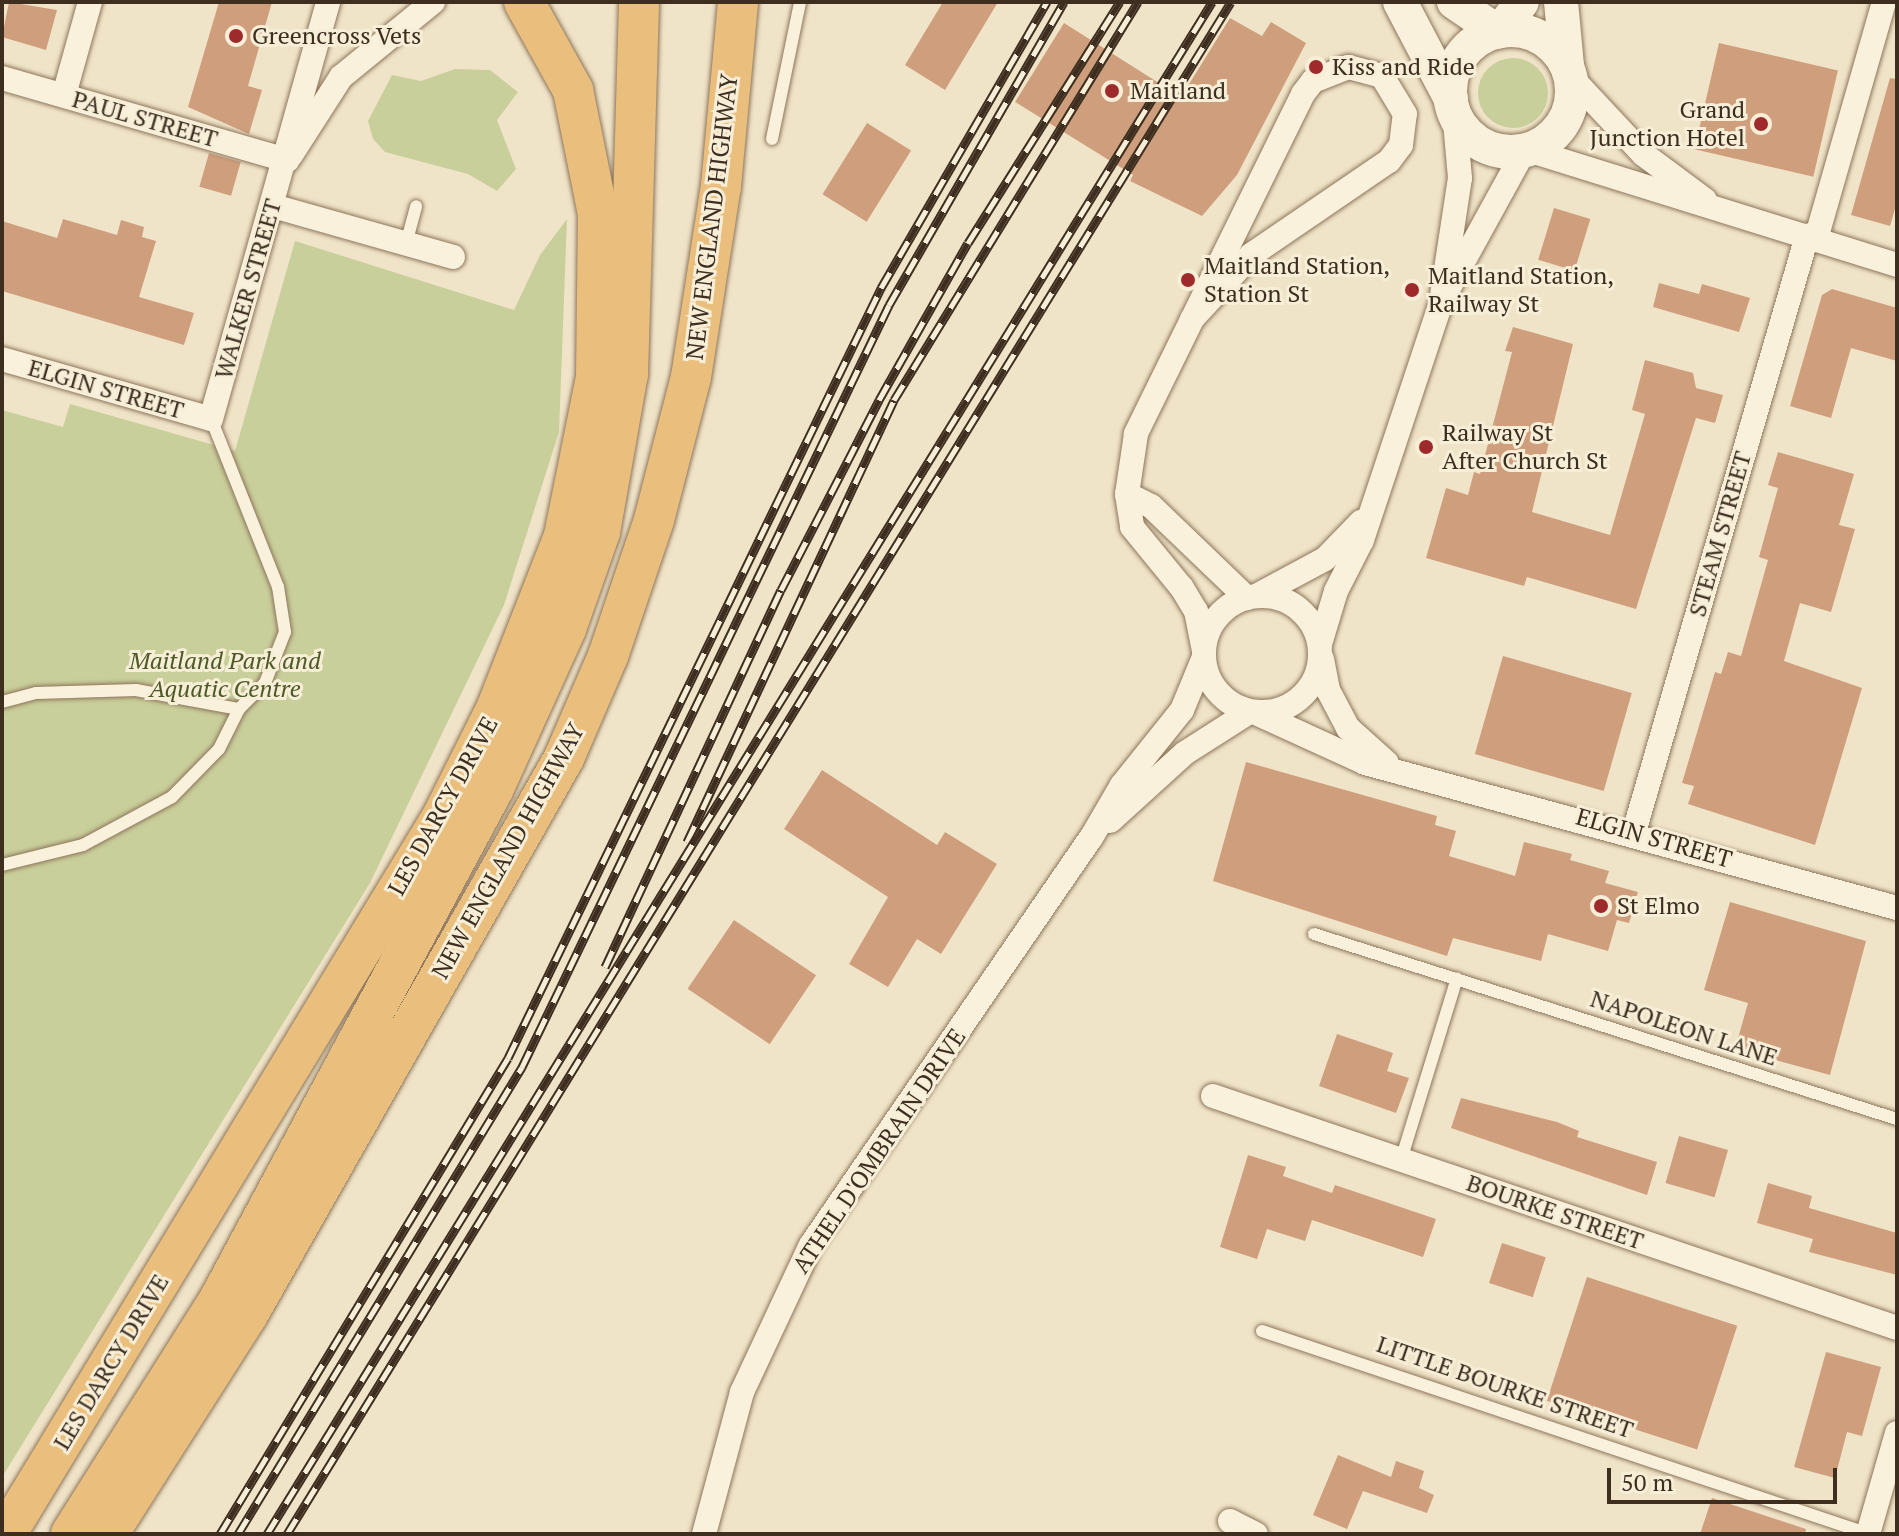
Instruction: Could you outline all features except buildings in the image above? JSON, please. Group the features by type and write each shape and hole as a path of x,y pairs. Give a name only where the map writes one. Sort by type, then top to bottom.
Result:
{"highway":[{"name":"LES DARCY DRIVE","path":"6,1534 442,817 497,707 564,536 596,377 598,214 573,90 524,2"},
{"path":"71,1534 220,1298 493,790 566,629 600,532 628,374 639,2"},
{"name":"NEW ENGLAND HIGHWAY","path":"108,1534 247,1316 564,758 642,557 688,392 716,231 738,2"}],"main road":[{"path":"1400,2 1467,133 1487,148 1526,150 1564,122 1568,71 1561,2"},
{"path":"1454,2 1499,32 1539,37 1568,71"},
{"path":"1452,105 1453,73 1465,51 1499,32 1522,2"}],"street":[{"path":"64,95 90,2"},
{"name":"WALKER STREET","path":"211,419 287,160 328,2"},
{"name":"WALKER STREET","path":"287,160 341,77 433,2"},
{"name":"STEAM STREET","path":"1634,832 1884,2"},
{"path":"1192,319 1251,255 1389,161 1401,145 1405,114 1382,76 1348,67 1313,81 1223,245 1192,319 1136,434 1127,494 1132,527 1196,611 1213,686 1253,712 1296,702 1314,681 1320,648 1381,481 1441,302 1460,178 1452,105"},
{"path":"1568,71 1590,104 1671,179 1725,211"},
{"name":"PAUL STREET","path":"2,78 287,160"},
{"path":"1441,302 1526,150 1660,196 1725,211 1897,265"},
{"path":"273,206 453,257"},
{"name":"ELGIN STREET","path":"2,359 211,419"},
{"path":"1204,654 1222,612 1311,568 1346,541 1381,481"},
{"path":"1127,494 1151,506 1252,597 1290,603 1314,627 1320,648"},
{"name":"ELGIN STREET","path":"1320,648 1328,690 1348,728 1376,755 1409,773"},
{"name":"ATHEL D'OMBRAIN DRIVE","path":"704,1534 742,1392 811,1245 1091,838 1122,785 1182,710 1204,654"},
{"name":"ELGIN STREET","path":"1253,712 1344,755 1634,832 1897,908"},
{"name":"ATHEL D'OMBRAIN DRIVE","path":"1091,838 1185,753 1253,712"},
{"name":"BOURKE STREET","path":"1213,1096 1897,1328"},
{"path":"1869,1534 1897,1433"},
{"path":"1230,1521 1256,1534"}],"lane":[{"path":"772,139 800,2"},
{"path":"406,244 416,206"},
{"path":"2,865 83,845 172,797 219,749 239,709 265,683 285,632 274,576 211,419"},
{"path":"2,702 36,693 136,690 239,709"},
{"name":"NAPOLEON LANE","path":"1314,934 1897,1119"},
{"path":"1401,1160 1457,978"},
{"name":"LITTLE BOURKE STREET","path":"1262,1331 1869,1534"}],"green space":[{"path":"1513,58 1538,68 1548,93 1538,118 1513,128 1488,118 1478,93 1488,68"},
{"path":"455,69 490,70 518,92 497,120 516,169 497,191 468,174 385,152 373,139 368,121 392,75 421,81"},
{"name":"Maitland Park and Aquatic Centre","path":"567,219 559,432 504,605 370,883 2,1477 2,410 63,427 70,404 235,451 295,241 514,310 540,255"}],"railway":[{"path":"220,1534 508,1058 881,288 1047,2"},
{"path":"238,1534 522,1067 889,305 1064,2"},
{"path":"605,967 781,590 879,400 968,243 1120,2"},
{"path":"687,842 894,400 1138,2"},
{"path":"267,1534 1212,2"},
{"path":"287,1534 1231,2"}],"place":[{"name":"Greencross Vets","path":"236,36"},
{"name":"Kiss and Ride","path":"1316,67"},
{"name":"Maitland","path":"1112,91"},
{"name":"Grand Junction Hotel","path":"1761,124"},
{"name":"Maitland Station, Station St","path":"1188,280"},
{"name":"Maitland Station, Railway St","path":"1412,290"},
{"name":"Railway St After Church St","path":"1426,447"},
{"name":"St Elmo","path":"1601,906"}]}
